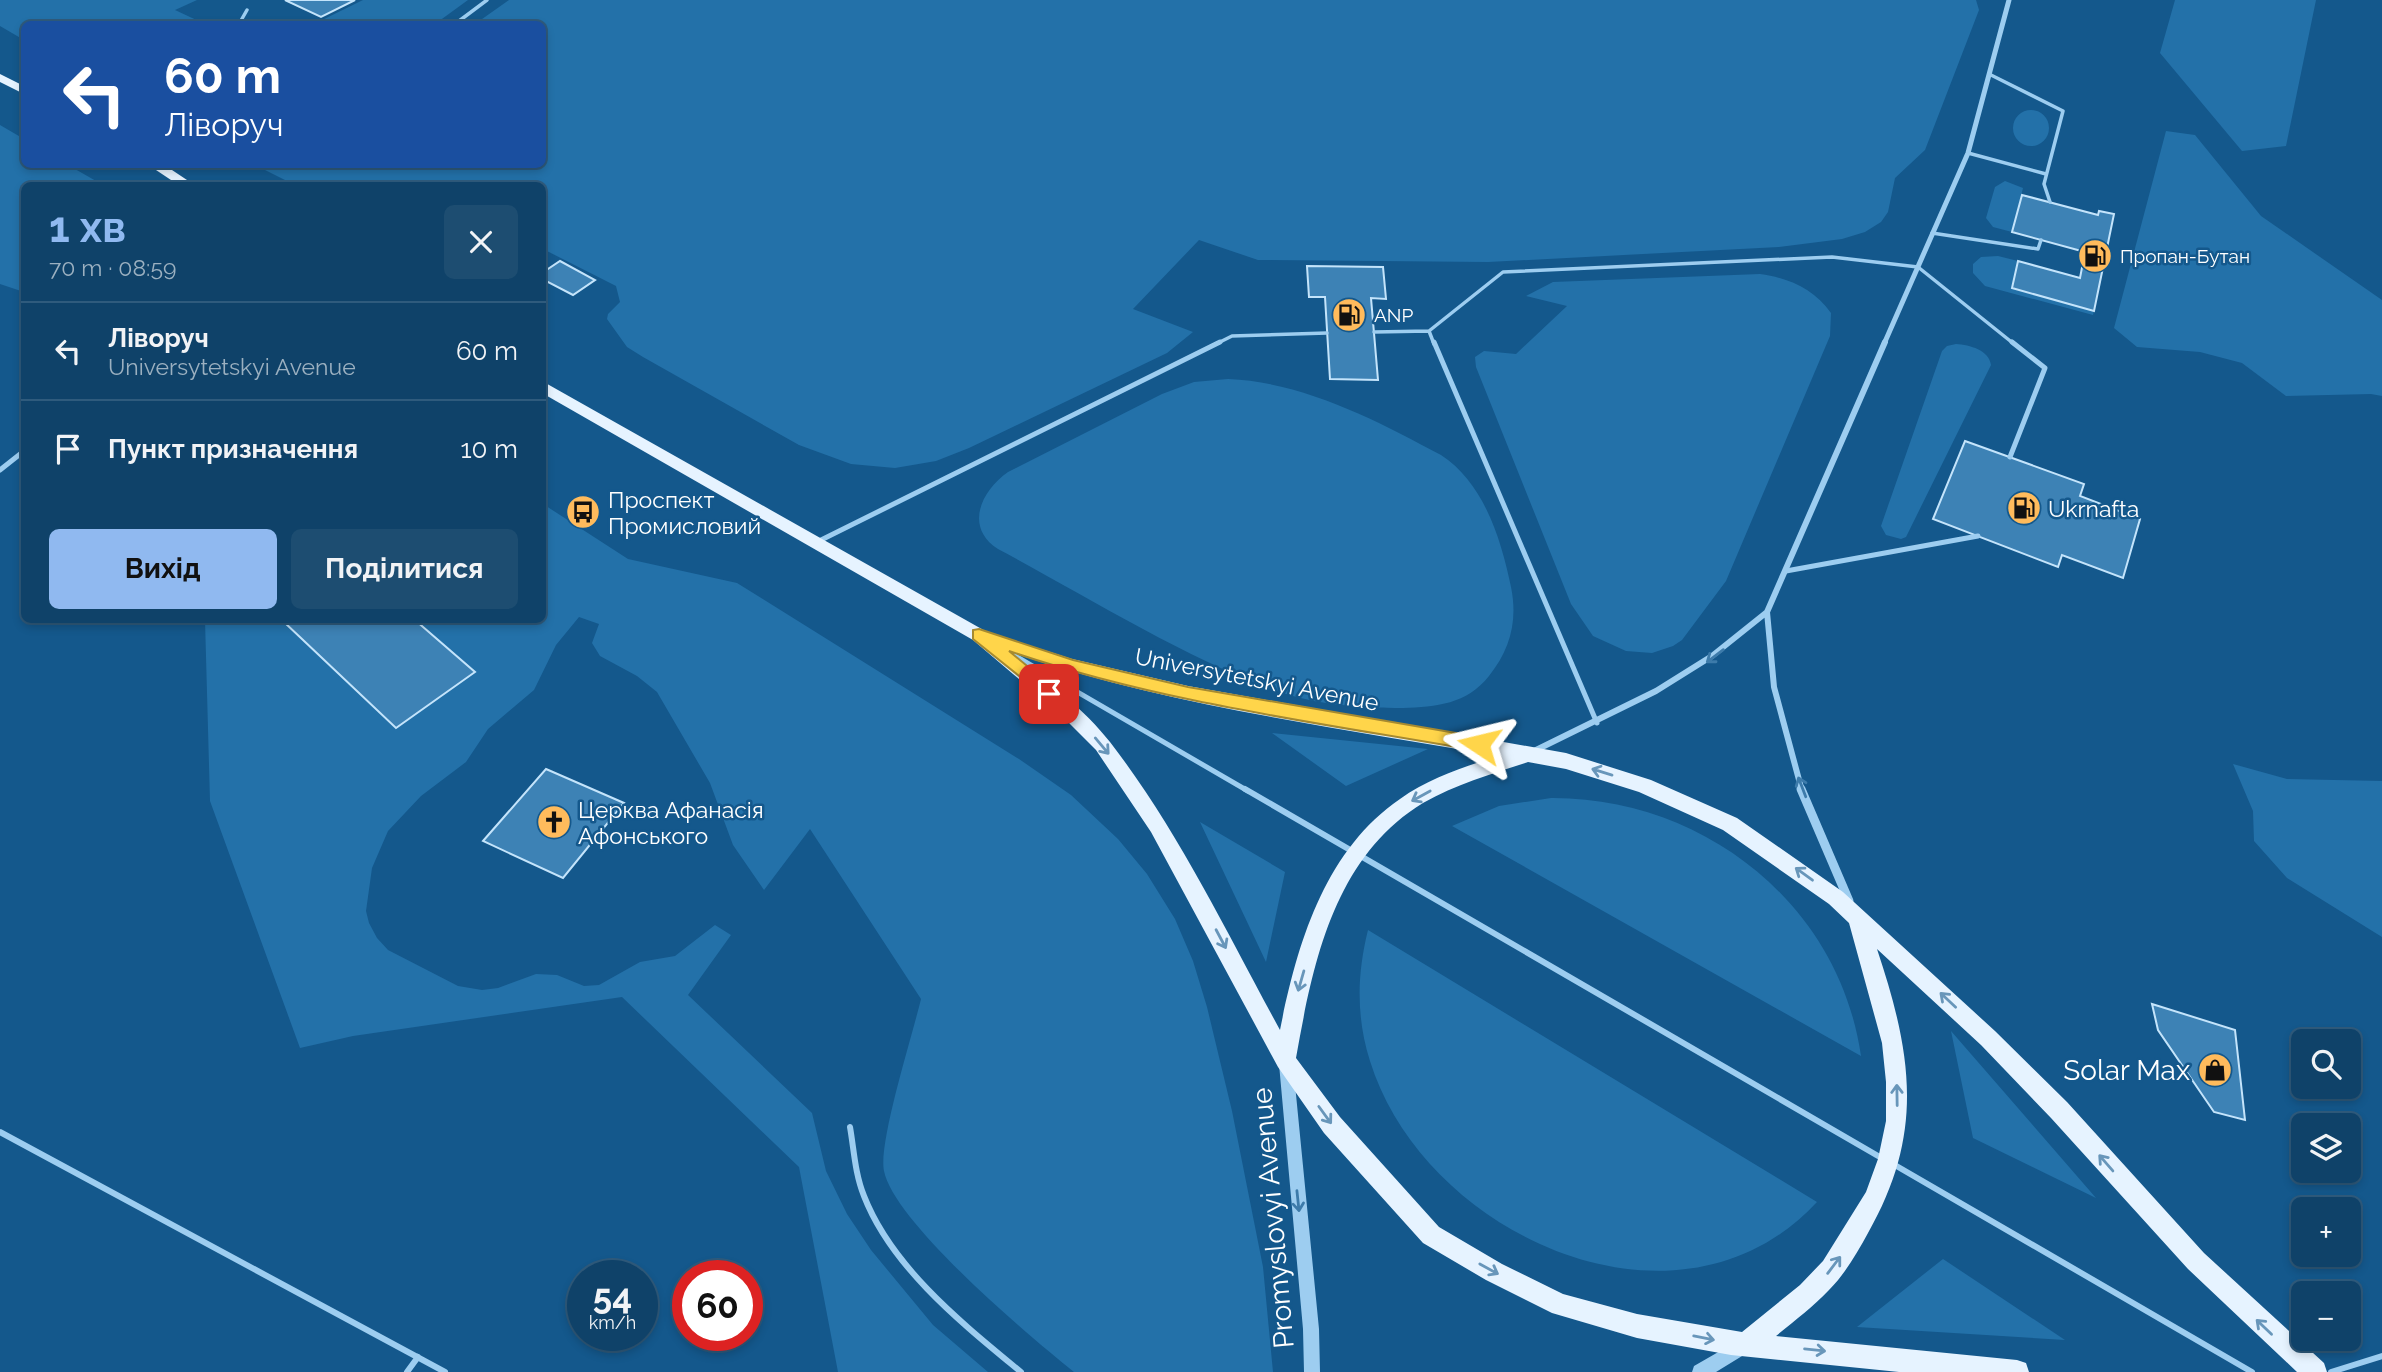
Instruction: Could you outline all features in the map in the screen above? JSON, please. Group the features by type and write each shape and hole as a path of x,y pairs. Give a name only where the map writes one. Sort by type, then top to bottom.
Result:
{"main road":[{"path":"0,78 21,89"},
{"path":"166,168 185,182"},
{"name":"Universytetskyi Avenue","path":"546,388 979,635 1066,709 1117,766 1186,874 1285,1060 1332,1125 1431,1235 1494,1272 1560,1305 1637,1326 1731,1343 2017,1372"},
{"name":"Universytetskyi Avenue","path":"979,635 1072,666 1188,693 1530,753 1644,786 1730,824 1813,880 1988,1038 2059,1110 2196,1261 2315,1372"},
{"path":"1285,1060 1298,988 1317,930 1335,885 1355,853 1376,828 1406,805 1435,788 1530,753"},
{"path":"1748,1343 1819,1284 1872,1210 1891,1163 1897,1112 1896,1062 1887,1012 1857,917"}],"street":[{"path":"1857,917 1833,869 1787,746 1768,655 1768,612 1968,153 2009,0"},
{"path":"1530,753 1597,723 1703,665 1768,612"},
{"name":"Promyslovyi Avenue","path":"1285,1060 1311,1329 1312,1372"},
{"path":"1700,1372 1748,1343"}],"lane":[{"path":"460,21 487,0"},
{"path":"241,21 247,10"},
{"path":"1989,74 2063,111 2044,184 2050,202"},
{"path":"1968,153 2046,174"},
{"path":"1933,233 2038,249 2041,240"},
{"path":"1374,332 1429,331 1503,272 1832,257 1918,267 2045,368 2010,457"},
{"path":"1429,331 1597,723"},
{"path":"817,542 1231,336 1327,333"},
{"path":"0,470 21,453"},
{"path":"1786,571 1978,536"},
{"path":"979,635 2252,1372"},
{"path":"850,1127 865,1200 904,1258 975,1335 1021,1372"},
{"path":"0,1132 445,1372"},
{"path":"2331,1372 2382,1356"},
{"path":"407,1372 418,1357"}],"shaded area":[{"path":"0,0 197,0 175,10 199,21 21,21 21,38 0,26"},
{"path":"363,0 468,0 439,21 320,21"},
{"path":"509,0 1976,0 1979,10 1925,150 1895,178 1888,212 1881,222 1865,232 1842,239 1779,247 1488,262 1258,260 1199,240 1133,309 1193,332 1167,353 969,448 936,461 895,468 851,464 799,445 627,347 607,319 608,314 620,302 616,286 546,251 546,182 289,182 261,168 546,168 546,21 479,21"},
{"path":"2175,0 2316,0 2286,146 2242,151 2160,53"},
{"path":"2031,110 2044,115 2049,128 2044,141 2031,146 2018,141 2013,128 2018,115"},
{"path":"0,125 21,137 21,168 73,168 98,182 21,182 21,291 0,284"},
{"path":"2166,131 2195,135 2261,216 2382,300 2382,396 2286,396 2242,363 2200,352 2137,347 2114,328"},
{"path":"2005,181 2023,188 2012,232 1993,227 1986,218 1995,187"},
{"path":"1998,256 2018,261 2012,288 2094,311 2093,315 1985,286 1973,273 1973,264 1981,257"},
{"path":"1760,274 1791,282 1817,297 1831,313 1830,336 1726,581 1682,640 1652,653 1626,651 1593,636 1571,604 1476,367 1475,357 1484,351 1516,354 1567,306 1526,296 1553,282"},
{"path":"1956,344 1983,352 1991,365 1906,537 1901,539 1886,535 1881,526 1942,351 1947,346"},
{"path":"1228,379 1284,387 1365,416 1441,455 1469,481 1496,532 1513,600 1513,623 1507,645 1489,676 1471,693 1439,705 1387,708 1323,703 1292,696 1242,677 1171,644 998,549 981,530 980,509 984,499 998,480 1008,472 1162,394 1194,382"},
{"path":"546,506 628,559 737,583 1019,759 1071,795 1118,839 1147,874 1175,919 1193,961 1207,1007 1232,1111 1263,1267 1273,1372 1074,1372 998,1307 937,1248 893,1193 884,1171 891,1113 921,999 810,829 764,890 733,845 710,783 657,692 637,676 600,656 592,643 599,624 579,617 556,645 534,690 488,729 466,762 421,796 388,831 372,868 366,911 369,923 388,950 458,986 482,990 498,988 536,974 557,975 584,986 599,985 640,962 675,956 715,925 731,935 688,995 812,1113 826,1171 847,1214 871,1250 933,1325 988,1372 838,1372 799,1167 622,997 353,1036 300,1048 210,801 205,623 546,623"},
{"path":"1272,733 1428,749 1346,786"},
{"path":"2233,764 2287,779 2382,781 2382,937 2287,878 2254,841 2253,811"},
{"path":"1551,798 1607,803 1660,816 1710,839 1754,869 1793,907 1825,951 1848,1001 1861,1056 1452,826 1499,806"},
{"path":"1200,822 1285,872 1266,962"},
{"path":"1368,930 1817,1202 1760,1246 1696,1268 1629,1269 1562,1253 1499,1222 1443,1178 1399,1123 1370,1061 1360,1012 1360,979"},
{"path":"1951,1031 2096,1198 1973,1138"},
{"path":"1943,1259 2065,1340 1857,1327"}],"building":[{"path":"285,0 355,0 321,17"},
{"name":"Пропан-Бутан","path":"2022,195 2098,215 2099,211 2114,214 2094,311 2012,288 2018,261 2080,278 2085,252 2012,232"},
{"path":"560,261 595,280 573,295 546,281 546,270"},
{"name":"ANP","path":"1307,266 1383,267 1386,299 1371,298 1378,380 1330,379 1325,297 1309,297"},
{"name":"Ukrnafta","path":"1965,441 2084,484 2080,496 2140,519 2123,578 2062,555 2058,567 1933,519"},
{"path":"285,623 418,623 475,672 396,728"},
{"name":"Церква Афанасія Афонського","path":"546,769 624,803 563,878 483,841"},
{"path":"2152,1004 2235,1030 2245,1120 2214,1112 2158,1030"}],"place":[{"name":"Пропан-Бутан","path":"2095,256"},
{"name":"ANP","path":"1349,315"},
{"name":"Ukrnafta","path":"2024,508"},
{"name":"Проспект Промисловий","path":"583,512"},
{"name":"Церква Афанасія Афонського","path":"554,822"},
{"name":"Solar Max","path":"2215,1070"}],"route":[{"path":"1049,694 979,635 1072,666 1119,678 1259,708 1479,744"}]}
